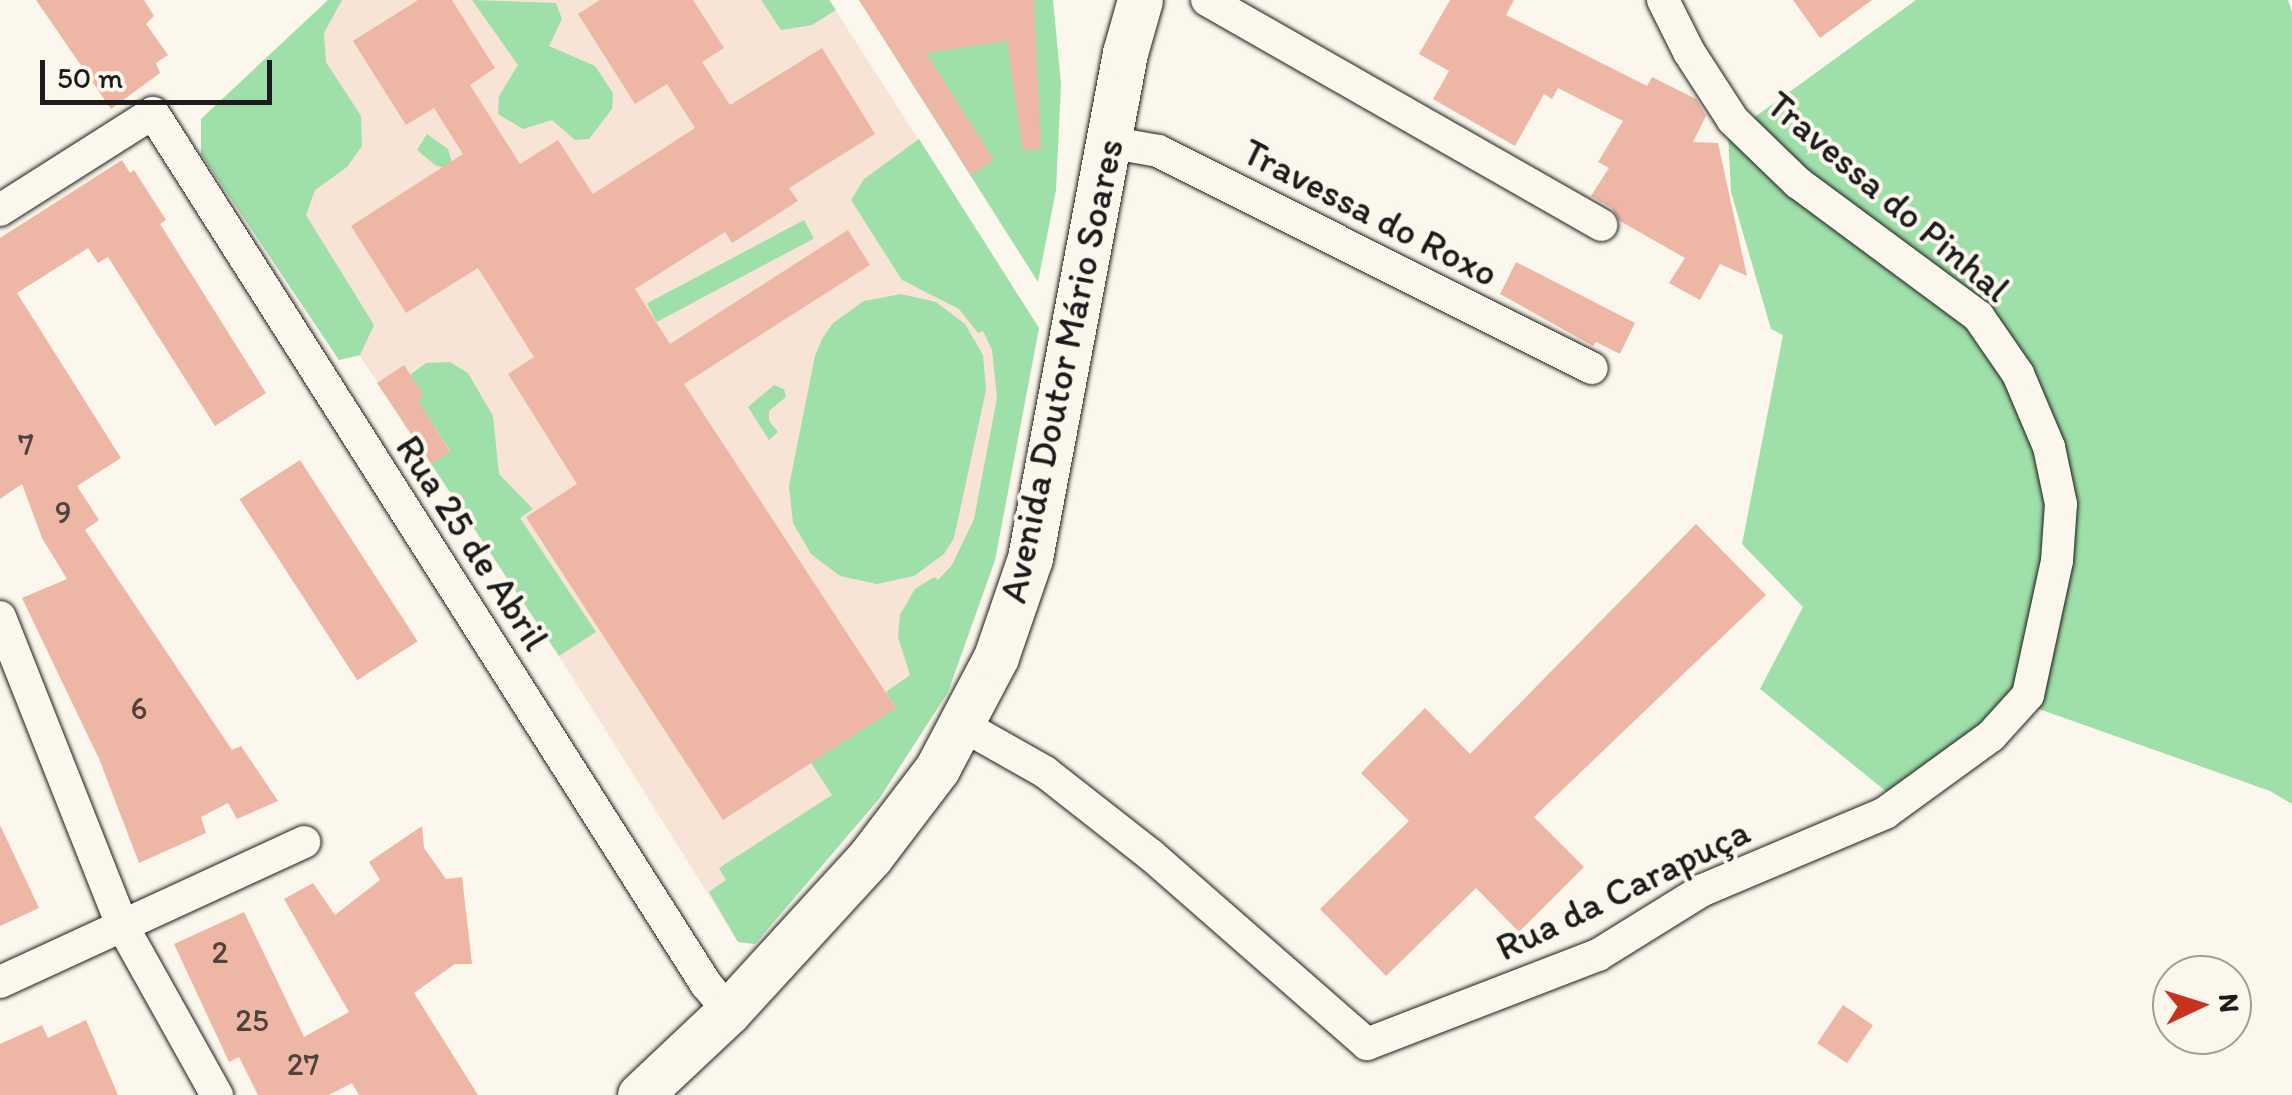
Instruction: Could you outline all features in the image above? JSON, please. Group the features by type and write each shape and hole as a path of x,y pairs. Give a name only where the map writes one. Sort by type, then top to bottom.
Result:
{"street":[{"name":"Avenida Doutor Mário Soares","path":"640,1095 729,1012 870,857 937,768 996,657 1030,558 1108,142 1140,0"},
{"path":"1207,0 1601,225"},
{"name":"Travessa do Pinhal","path":"1663,0 1688,52 1733,120 1798,183 1978,316 2018,374 2049,447 2061,504 2057,561 2028,696"},
{"name":"Rua 25 de Abril","path":"0,210 153,113 706,984 729,1012"},
{"name":"Travessa do Roxo","path":"1108,142 1158,152 1592,368"},
{"path":"0,617 123,927 217,1095"},
{"name":"Rua da Carapuça","path":"962,724 1045,772 1152,855 1368,1044 1598,955 1702,890 1885,813 1990,736 2028,696"},
{"path":"0,982 304,842"}],"shaded area":[{"path":"328,0 829,0 1039,328 995,560 948,692 879,799 755,944 738,942 559,656 360,356 339,360 201,154 201,119"}],"green space":[{"path":"328,0 342,0 324,33 326,62 361,116 362,146 347,167 315,190 306,215 374,325 360,355 339,360 201,154 201,119"},
{"path":"472,0 556,3 562,19 549,46 595,66 613,93 612,109 589,139 575,140 552,120 523,129 498,114 499,96 518,65"},
{"path":"761,0 829,0 836,10 812,25 781,30"},
{"path":"859,0 1053,0 1061,84 1056,190 1038,282"},
{"path":"1916,0 2288,0 2292,12 2292,804 2270,791 2014,700 1888,793 1760,689 1803,607 1742,544 1783,335 1771,329 1731,192 1728,132 1759,114"},
{"path":"427,134 448,149 455,172 435,165 417,150"},
{"path":"919,139 1039,328 995,560 948,692 879,799 755,944 738,942 709,892 726,880 719,868 832,795 811,763 896,708 886,692 910,675 898,637 900,615 915,589 934,577 938,580 952,565 974,519 997,398 992,350 983,331 978,333 959,309 902,280 851,200 864,179"},
{"path":"804,220 814,239 657,322 647,304"},
{"path":"901,294 936,302 965,324 983,355 986,390 954,538 944,554 914,576 877,584 840,576 811,554 793,523 789,486 815,356 822,339 833,323 864,301"},
{"path":"450,362 468,373 493,416 499,474 533,509 520,518 596,632 559,656 431,464 450,451 429,418 408,430 398,414 423,396 410,375 426,363"},
{"path":"774,385 784,389 786,397 769,411 769,421 778,432 769,440 748,407"}],"building":[{"path":"36,0 144,0 154,16 146,24 168,55 156,63 160,73 111,109"},
{"path":"418,0 452,0 495,68 470,85 520,164 558,140 593,194 695,128 667,84 635,104 578,14 600,0 693,0 724,48 702,62 730,105 822,48 875,134 789,188 798,201 732,243 725,232 635,289 670,344 848,230 870,265 684,384 896,708 723,820 526,517 577,484 508,374 534,357 478,268 406,313 351,226 463,154 434,108 406,125 353,41"},
{"path":"859,0 1034,0 1041,149 1023,151 1007,41 926,53 994,160 971,175"},
{"path":"1450,0 1514,0 1506,15 1647,86 1652,77 1696,99 1706,116 1693,142 1718,143 1747,276 1720,264 1700,300 1669,283 1685,258 1620,221 1612,208 1591,196 1609,168 1598,162 1623,121 1558,88 1552,99 1544,94 1515,146 1433,99 1449,71 1419,54"},
{"path":"1793,0 1872,0 1820,38"},
{"path":"122,160 130,173 134,170 166,220 160,224 266,393 215,426 108,257 98,263 88,248 17,293 121,458 77,486 99,520 85,530 232,750 241,746 278,801 237,819 228,803 201,817 206,833 139,863 100,761 22,598 67,579 42,538 22,484 0,499 0,238"},
{"path":"1516,262 1635,323 1620,354 1596,342 1593,346 1500,294"},
{"path":"404,365 424,396 418,400 450,452 431,464 377,383"},
{"path":"300,460 418,641 357,680 240,499"},
{"path":"1696,524 1766,595 1534,817 1584,867 1519,932 1476,888 1386,976 1320,909 1409,821 1361,773 1425,708 1470,754"},
{"path":"0,825 39,908 0,926"},
{"path":"422,826 424,848 446,879 462,877 472,964 455,964 414,993 478,1095 359,1095 352,1083 329,1095 258,1095 239,1057 229,1062 174,944 244,912 304,1037 349,1012 284,899 313,883 335,915 380,880 369,862"},
{"path":"1843,1005 1873,1025 1847,1063 1817,1043"},
{"path":"86,1020 118,1095 0,1095 0,1044 42,1025 48,1038"}]}
